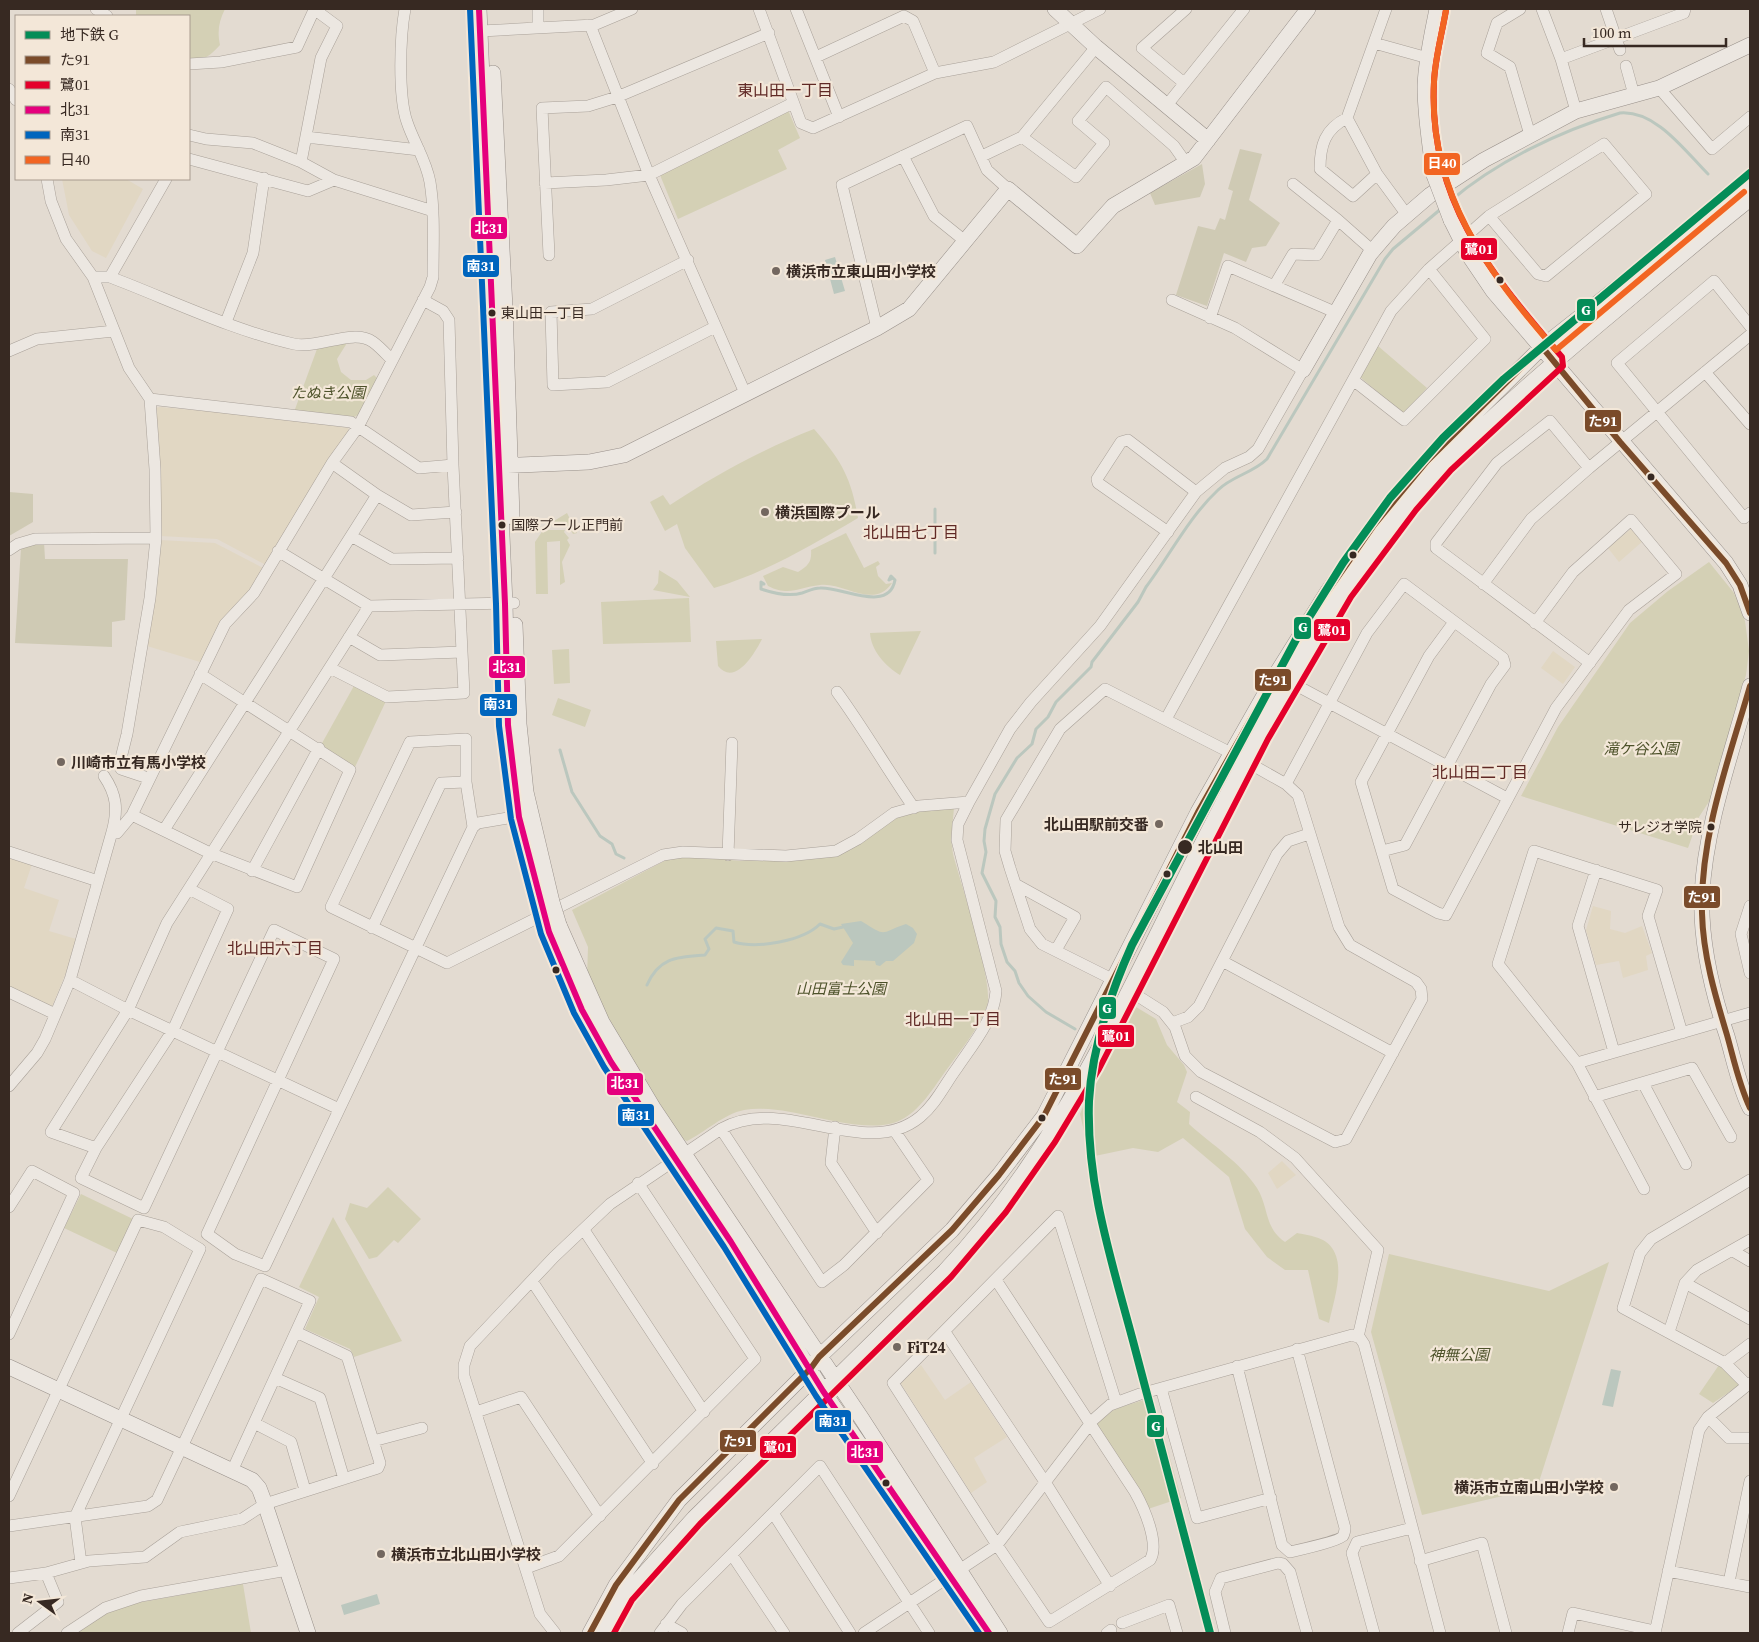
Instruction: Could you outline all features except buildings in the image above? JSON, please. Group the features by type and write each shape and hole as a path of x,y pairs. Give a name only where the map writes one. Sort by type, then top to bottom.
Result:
{"street":[{"path":"190,64 221,62 297,47 314,9 337,26 321,58 301,162"},
{"path":"112,832 117,833 132,815 148,778 225,624 254,593 332,463 358,427 434,277 433,211 426,162 419,150 404,112 401,49 405,9"},
{"path":"479,9 486,30"},
{"path":"489,9 486,30 505,308 504,465 510,603 508,725 524,816 554,929 582,1010 611,1062 680,1156 815,1363 834,1380 862,1419 989,1633"},
{"path":"538,9 538,27"},
{"path":"486,30 590,25 632,9"},
{"path":"759,9 801,123 813,128 935,73 994,62 1072,26 1100,9"},
{"path":"796,9 839,117"},
{"path":"1055,9 1072,26 1208,140"},
{"path":"1184,83 1142,48 1186,9"},
{"path":"1167,106 1244,9"},
{"path":"877,328 842,185 968,126 987,170 1077,246 1113,206 1194,158 1308,9"},
{"path":"1377,174 1353,196 1320,168 1320,149 1325,137 1335,124 1347,118 1386,9"},
{"path":"1438,9 1428,58 1426,118 1434,176 1461,241 1493,291 1555,362 1620,442 1726,563 1740,585 1750,613"},
{"path":"1520,9 1497,23 1488,54 1510,67 1530,135"},
{"path":"1542,9 1561,59 1576,111"},
{"path":"1606,9 1618,44"},
{"path":"1561,59 1618,44 1684,13 1685,9"},
{"path":"816,57 904,16 914,21 935,73"},
{"path":"590,25 649,175 746,393"},
{"path":"549,255 542,108 588,106 617,97 769,33"},
{"path":"1374,42 1428,58"},
{"path":"982,156 1022,137 1094,44"},
{"path":"555,1633 540,1614 464,1376 464,1365 470,1346 554,1257 610,1204 638,1183 736,1121 769,1116 867,1132 894,1130 918,1118 929,1109 995,1007 996,991 957,840 958,824 969,802 1010,729 1034,698 1100,626 1196,492 1225,468 1249,457 1258,449 1373,251 1430,195 1484,160 1576,111 1659,88 1750,45"},
{"path":"1626,66 1634,95"},
{"path":"1022,137 1076,177 1104,143 1078,121 1106,87 1174,146 1186,163"},
{"path":"1659,88 1712,149 1750,117"},
{"path":"545,183 606,180 649,175 793,103"},
{"path":"1347,118 1377,174 1407,216"},
{"path":"190,135 206,139 254,143 301,162 334,180 433,211"},
{"path":"306,138 419,150"},
{"path":"1166,719 1391,311 1429,269 1489,216 1604,144 1646,194 1546,276 1538,274 1489,216"},
{"path":"903,156 934,216 964,241"},
{"path":"190,159 308,191 334,180"},
{"path":"226,322 253,253 264,178"},
{"path":"47,180 51,200 66,239 93,277 129,368 150,399 155,469 156,538 150,598 127,734 120,762 120,769 148,778"},
{"path":"110,277 165,180"},
{"path":"590,1633 616,1585 679,1500 815,1363 952,1230 999,1176 1044,1116 1198,812 1278,671 1328,591 1374,525 1427,461 1542,347 1750,183"},
{"path":"1293,184 1373,251"},
{"path":"504,465 589,462 624,455 877,328 909,309 1008,189"},
{"path":"604,1633 625,1595 694,1518 905,1313 976,1236 1026,1170 1060,1119 1130,991 1208,833 1290,682 1339,601 1389,531 1445,464 1555,362 1750,199"},
{"path":"1274,286 1293,254 1317,255 1338,220"},
{"path":"688,260 592,309 551,312 553,385 607,382 715,327"},
{"path":"1210,318 1228,266 1337,313"},
{"path":"1353,380 1404,420 1485,339 1429,269"},
{"path":"93,277 110,277 226,322 294,344 310,346 361,336 372,341 392,360"},
{"path":"1750,326 1714,281 1617,363 1744,518 1750,513"},
{"path":"330,668 387,697 464,693 453,465 449,320 443,311 424,300"},
{"path":"1172,300 1235,328 1303,370"},
{"path":"9,351 37,339 114,331"},
{"path":"1483,584 1531,519 1589,468 1750,334"},
{"path":"1705,372 1750,424"},
{"path":"150,399 350,422 418,468 453,465"},
{"path":"1589,468 1550,421 1497,463 1436,543 1436,548 1590,663"},
{"path":"1168,532 1098,483 1098,479 1121,442 1128,440 1196,492"},
{"path":"332,463 377,495 411,515 456,512"},
{"path":"164,830 377,495"},
{"path":"1454,622 1429,656 1361,782 1392,889 1438,913 1446,915 1556,708 1628,610 1676,574 1631,520 1573,572 1535,623"},
{"path":"351,536 392,559 458,558"},
{"path":"9,550 18,544 35,539 156,538"},
{"path":"278,551 324,581 369,606 510,603"},
{"path":"1286,784 1366,633 1404,584 1503,658 1505,665 1491,684 1404,845 1382,851"},
{"path":"96,1148 50,1132 128,1010 167,923 369,606"},
{"path":"349,638 380,655 462,652"},
{"path":"132,815 210,853 296,888 350,770 319,748 200,674"},
{"path":"1290,682 1507,798"},
{"path":"1750,686 1712,827 1703,871 1702,929 1710,975 1722,1021 1750,1108"},
{"path":"1114,980 1042,944 1030,929 1006,851 1006,820 1060,729 1105,689 1231,753 1286,784 1298,796 1339,927 1350,945 1409,977 1421,988 1422,999 1346,1139 1336,1142 1201,1072 1185,1056 1172,1023 1163,1012 1130,991"},
{"path":"837,692 868,734 881,760 914,808"},
{"path":"473,827 466,782 466,739 410,742 331,907 416,950 447,962 663,856 683,852 786,856 836,851 858,839 894,813 914,808 969,802"},
{"path":"728,855 732,743"},
{"path":"252,871 319,748"},
{"path":"9,1086 37,1053 70,980 112,832 116,801 113,789 104,776"},
{"path":"372,928 441,783 466,782"},
{"path":"189,888 228,909 173,1030 96,1148 82,1178 144,1208 274,930 334,960 207,1234 235,1254 265,1266 473,827 478,823 524,816"},
{"path":"1172,1023 1188,1016 1199,1006 1277,854 1288,842 1309,834"},
{"path":"1644,1189 1576,1063 1498,964 1534,851 1657,890 1648,916 1682,1033"},
{"path":"9,852 98,881"},
{"path":"1596,870 1578,926 1614,1052"},
{"path":"1017,885 1075,917 1056,950"},
{"path":"1750,906 1741,934 1750,973"},
{"path":"1222,961 1393,1053"},
{"path":"70,980 128,1010 217,1050 339,1109"},
{"path":"9,992 55,1014"},
{"path":"1576,1063 1750,1013"},
{"path":"1594,1097 1692,1068 1730,1137"},
{"path":"1643,1083 1686,1164"},
{"path":"1196,1097 1260,1132 1295,1158 1378,1250 1358,1337"},
{"path":"835,1127 831,1163 876,1233"},
{"path":"721,1129 822,1282 844,1265 928,1180 894,1130"},
{"path":"9,1207 32,1171 74,1193 9,1334"},
{"path":"1568,1633 1573,1613 1655,1632 1695,1440 1708,1417 1749,1384 1725,1363 1623,1308 1640,1253 1651,1239 1750,1180"},
{"path":"526,1568 559,1556 653,1464 755,1359 638,1183"},
{"path":"1055,1633 893,1383 1058,1216 1116,1402"},
{"path":"9,1496 138,1220 164,1227 200,1249 119,1418 75,1516 81,1563"},
{"path":"584,1230 704,1412"},
{"path":"1669,1332 1686,1283 1697,1270 1750,1240"},
{"path":"1733,1251 1750,1261"},
{"path":"9,1526 148,1506 157,1500 261,1279 310,1301 232,1471"},
{"path":"996,1280 1091,1423 1144,1510 1154,1546 1150,1560 1049,1622"},
{"path":"532,1281 653,1464"},
{"path":"1686,1283 1750,1319"},
{"path":"9,1578 46,1573 81,1563 145,1557 180,1532 242,1519 265,1504 378,1468 380,1463 347,1356 296,1332"},
{"path":"945,1332 1045,1482 1110,1586"},
{"path":"864,1633 997,1545 1091,1423 1110,1405 1237,1366 1352,1335 1358,1337 1364,1344 1440,1633"},
{"path":"1725,1363 1750,1344"},
{"path":"1237,1366 1282,1545 1290,1552 1314,1548 1324,1542 1338,1540 1344,1536 1345,1528 1297,1349"},
{"path":"815,1363 823,1391 1000,1633"},
{"path":"9,1367 252,1480 259,1488 265,1504 308,1633"},
{"path":"275,1378 320,1398 344,1479"},
{"path":"1161,1388 1197,1518 1271,1498"},
{"path":"476,1412 521,1397 600,1516"},
{"path":"1708,1417 1729,1438 1750,1438"},
{"path":"254,1423 291,1442 305,1490"},
{"path":"373,1441 422,1428"},
{"path":"663,1629 732,1555 820,1466 929,1633"},
{"path":"1729,1582 1750,1481"},
{"path":"773,1513 850,1633"},
{"path":"1374,1633 1352,1553 1354,1546 1357,1542 1412,1528"},
{"path":"1420,1561 1482,1544 1506,1633"},
{"path":"732,1555 784,1633"},
{"path":"1225,1633 1214,1592 1221,1578 1278,1563 1284,1564 1290,1572 1307,1633"},
{"path":"67,1633 105,1608 141,1596 288,1570"},
{"path":"1668,1571 1750,1587"},
{"path":"18,1633 58,1602 46,1573"},
{"path":"1116,1630 1170,1605 1177,1633"},
{"path":"663,1629 682,1633"}],"shaded area":[{"path":"1240,149 1262,154 1249,200 1280,223 1266,246 1252,248 1246,262 1224,253 1207,306 1176,295 1198,226 1215,230 1220,218 1225,220 1233,191 1228,189"},
{"path":"1202,164 1205,184 1200,197 1155,205 1150,193"},
{"path":"62,180 128,180 143,189 106,258 92,251 69,215"},
{"path":"835,257 845,291 834,294 825,260"},
{"path":"156,408 272,417 348,428 350,432 266,565 217,539 160,536"},
{"path":"9,492 33,494 33,522 9,536"},
{"path":"1632,528 1643,541 1619,562 1608,548"},
{"path":"160,540 215,543 263,568 200,662 147,646"},
{"path":"44,542 45,559 128,559 125,620 112,622 112,647 15,643 21,548"},
{"path":"1553,651 1575,667 1563,684 1541,668"},
{"path":"9,856 32,864 24,888 59,900 49,931 76,939 67,970 52,1007 9,987"},
{"path":"1593,906 1611,911 1610,929 1625,933 1642,926 1652,953 1646,956 1648,970 1623,978 1619,961 1596,965 1586,930"},
{"path":"861,921 880,932 906,924 913,928 917,934 914,943 893,961 886,961 880,966 876,965 875,961 854,960 854,966 843,965 841,962 853,943 841,924"},
{"path":"1282,1161 1296,1175 1277,1189 1268,1173"},
{"path":"921,1365 945,1400 971,1382 1007,1437 974,1458 987,1482 971,1493 900,1382"},
{"path":"1611,1369 1621,1371 1613,1407 1602,1405"},
{"path":"377,1594 380,1604 344,1615 341,1605"}],"green space":[{"path":"136,9 225,9 219,26 220,45 206,57 199,60 190,60 190,15 136,15"},
{"path":"788,110 800,138 778,150 787,169 678,219 660,175"},
{"name":"たぬき公園","path":"347,343 337,359 341,372 351,380 366,380 374,375 378,379 358,415 352,418 294,412 317,349"},
{"path":"1378,346 1427,388 1403,414 1360,377"},
{"name":"横浜国際プール","path":"814,429 844,470 852,491 858,518 806,548 752,575 714,588 685,548 677,524 665,531 650,502 663,495 670,505 740,463"},
{"path":"567,513 577,533 573,534 568,526 552,526 549,524"},
{"path":"543,530 565,530 564,532 569,538 567,540 570,545 562,562 565,582 560,585 560,541 547,542 548,594 536,594 535,542"},
{"path":"846,533 864,568 878,561 880,564 876,567 878,576 886,584 892,583 885,591 868,595 829,585 789,591 782,591 768,586 763,576 783,567 798,572 809,563 811,550"},
{"name":"滝ケ谷公園","path":"1709,562 1734,593 1745,621 1749,651 1746,675 1710,800 1699,817 1688,848 1521,796 1558,727 1630,623 1668,591"},
{"path":"659,570 677,581 690,597 653,590 658,583"},
{"path":"689,598 691,642 603,644 601,602"},
{"path":"921,631 900,675 880,657 873,645 870,633"},
{"path":"762,639 755,652 744,666 738,670 731,673 724,671 718,666 716,641"},
{"path":"569,649 570,683 554,684 552,650"},
{"path":"355,684 386,701 355,767 321,745"},
{"path":"558,698 591,710 585,727 552,715"},
{"name":"山田富士公園","path":"954,808 951,839 953,854 982,956 988,995 987,1006 972,1034 923,1102 901,1120 883,1125 866,1126 778,1110 744,1110 722,1119 687,1141 682,1139 604,1016 587,978 588,947 572,910 666,860 691,855 739,861 830,856 894,819 916,812"},
{"path":"1136,1007 1156,1019 1167,1045 1184,1065 1187,1072 1177,1102 1190,1112 1189,1124 1234,1162 1250,1179 1261,1195 1273,1230 1285,1242 1297,1233 1321,1239 1332,1248 1338,1265 1338,1275 1329,1323 1319,1319 1308,1270 1285,1270 1267,1257 1245,1229 1229,1177 1183,1138 1158,1152 1133,1148 1090,1157 1080,1114 1104,1059"},
{"path":"388,1187 421,1219 398,1243 394,1240 377,1257 369,1259 345,1219 350,1203 367,1208"},
{"path":"81,1194 133,1219 117,1253 64,1228"},
{"path":"333,1217 402,1341 354,1357 350,1349 305,1329 319,1297 299,1287"},
{"name":"神無公園","path":"1389,1254 1549,1291 1609,1262 1537,1488 1422,1515 1371,1332"},
{"path":"1719,1365 1741,1384 1713,1403 1699,1394"},
{"path":"1153,1397 1181,1498 1148,1509 1095,1424 1115,1409"},
{"path":"243,1584 251,1633 76,1633 89,1623 120,1606"}],"waterway":[{"path":"1449,202 1488,173 1530,149 1552,138 1620,113 1646,118 1658,125 1680,144 1708,174"},
{"path":"1075,1029 1046,1012 1028,996 1019,983 1015,971 1007,962 1001,944 1000,927 995,917 996,901 982,873 986,852 984,841 985,829 995,794 1017,758 1032,744 1036,729 1048,717 1056,702 1091,667 1092,662 1138,602 1146,587 1198,512 1224,485 1267,459 1385,259 1393,249 1442,208"},
{"path":"935,509 935,553"},
{"path":"762,584 764,584 761,582 761,589 781,594 792,595 813,589 829,588 874,597 884,595 891,590 895,580 891,576 889,580 891,579"},
{"path":"560,750 572,792 600,836 612,844 616,854 624,858"},
{"path":"647,985 657,969 670,960 705,955 709,949 705,939 716,928 733,931 734,942 755,945 791,939 803,935 820,924 834,929 843,927"}],"metro line":[{"name":"G","path":"1210,1633 1109,1252 1096,1193 1089,1132 1089,1101 1098,1040 1116,982 1132,945 1300,632 1343,563 1390,498 1443,438 1504,379 1750,173"}],"transit line":[{"name":"南31","path":"470,9 496,604 499,726 511,819 541,934 574,1013 604,1067 724,1247 816,1396 979,1633"},
{"name":"北31","path":"479,9 505,604 508,725 519,817 549,932 582,1010 611,1062 731,1242 823,1391 989,1633"},
{"name":"鷺01","path":"614,1633 632,1600 700,1524 951,1277 1006,1212 1055,1142 1099,1069 1268,739 1351,597 1416,510 1451,470 1563,366 1562,357 1488,264 1469,232 1453,199 1441,163 1435,124 1434,82 1446,10"},
{"name":"日40","path":"1446,10 1434,82 1435,122 1441,159 1452,194 1466,228 1485,259 1530,320 1556,350 1744,192"},
{"name":"た91","path":"590,1633 616,1585 679,1500 811,1368 819,1357 952,1230 999,1175 1044,1116 1198,812 1278,671 1328,591 1374,525 1427,461 1542,347 1620,442 1726,563 1740,585 1750,613"},
{"name":"た91","path":"1750,686 1725,769 1711,826 1706,855 1702,913 1707,960 1714,990 1740,1081 1750,1108"}],"place":[{"name":"横浜市立東山田小学校","path":"776,271"},
{"name":"東山田一丁目","path":"492,313"},
{"name":"横浜国際プール","path":"765,512"},
{"name":"国際プール正門前","path":"502,525"},
{"name":"川崎市立有馬小学校","path":"61,762"},
{"name":"北山田駅前交番","path":"1159,824"},
{"name":"サレジオ学院","path":"1711,827"},
{"name":"北山田","path":"1185,847"},
{"name":"FiT24","path":"897,1347"},
{"name":"横浜市立南山田小学校","path":"1614,1487"},
{"name":"横浜市立北山田小学校","path":"381,1554"}],"district":[{"name":"東山田一丁目","path":"785,90"},
{"name":"北山田七丁目","path":"911,532"},
{"name":"北山田二丁目","path":"1480,772"},
{"name":"北山田六丁目","path":"275,948"},
{"name":"北山田一丁目","path":"953,1019"}]}
